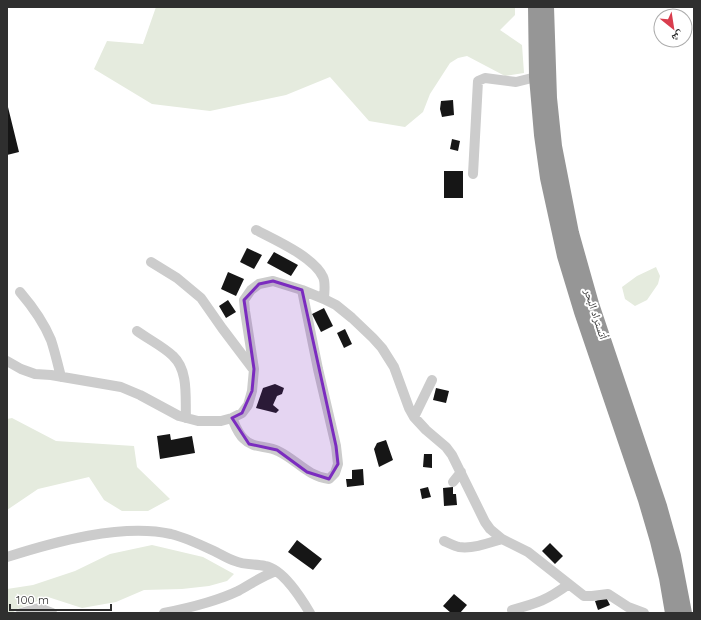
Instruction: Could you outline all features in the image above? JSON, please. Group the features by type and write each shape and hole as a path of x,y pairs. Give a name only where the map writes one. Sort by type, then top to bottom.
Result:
{"highway":[{"name":"أتستراد البحر","path":"535,7 536,77 541,135 547,178 564,256 581,312 645,500 659,548 672,613"},
{"name":"أتستراد البحر","path":"547,7 550,98 555,146 572,233 592,304 660,506 674,556 685,613"}],"street":[{"path":"472,174 478,80 485,78 516,82 536,77"},
{"path":"256,230 302,255 319,270 324,279 324,299"},
{"path":"151,262 177,278 201,298 254,369"},
{"path":"7,361 21,369 35,374 121,387 140,395 179,416 186,418 198,421 221,421 242,413 248,405 252,391 254,369 244,300 251,290 259,284 273,282 302,290 336,305 352,318 382,348 394,367 409,408 414,417 426,430 446,447 461,472 485,522 494,533 502,539 528,552 584,596 589,597 608,594 624,605 644,613"},
{"path":"232,418 244,439 249,444 277,450 292,459 307,472 322,478 329,479 335,473 338,464 336,446 302,290"},
{"path":"20,292 30,304 51,340 61,377"},
{"path":"137,331 174,356 182,368 185,381 186,418"},
{"path":"414,417 432,380"},
{"path":"453,482 461,472"},
{"path":"7,557 26,551 107,533 146,531 171,534 194,541 236,562 267,566 276,571 289,584 310,613"},
{"path":"444,541 458,547 467,547 488,544 502,539"},
{"path":"164,613 214,601 276,571"},
{"path":"512,610 540,603 569,584"},
{"path":"21,613 39,608 52,613"}],"highlighted area":[{"path":"273,281 302,290 336,446 338,464 329,479 307,472 277,450 249,444 232,418 242,413 252,391 254,369 244,300 259,284"}],"shaded area":[{"path":"156,7 515,7 515,15 500,30 522,45 524,73 505,76 467,56 458,58 450,63 430,94 423,112 405,127 369,121 330,77 286,95 210,111 152,104 94,69 107,41 143,44"},
{"path":"656,267 660,276 658,284 647,300 635,306 625,299 622,287 637,276"},
{"path":"12,418 56,441 134,446 137,467 170,499 148,511 122,511 104,500 89,477 38,489 7,510 7,419"},
{"path":"152,545 203,557 234,574 227,581 209,586 182,589 144,590 116,602 82,608 48,597 17,609 12,613 7,613 7,589 33,585 75,571 110,554"}],"building":[{"path":"453,100 454,115 442,117 440,109 441,101"},
{"path":"7,103 19,152 7,155"},
{"path":"452,139 460,141 458,151 450,149"},
{"path":"444,171 463,171 463,198 444,198"},
{"path":"247,248 262,255 254,269 240,262"},
{"path":"274,252 298,265 291,276 267,263"},
{"path":"228,272 244,279 236,296 221,289"},
{"path":"228,300 236,312 226,318 219,306"},
{"path":"324,308 333,326 321,332 312,314"},
{"path":"345,329 352,344 344,348 337,333"},
{"path":"275,384 284,388 282,394 277,396 273,405 279,410 276,413 256,408 263,388"},
{"path":"436,388 449,391 446,403 433,400"},
{"path":"170,434 171,440 192,436 195,453 160,459 157,436"},
{"path":"386,440 393,460 379,467 374,449 377,443"},
{"path":"424,454 432,454 432,468 423,467"},
{"path":"363,469 364,485 347,487 346,479 352,479 352,470"},
{"path":"428,487 431,497 422,499 420,489"},
{"path":"453,487 453,494 456,494 457,505 444,506 443,488"},
{"path":"297,540 322,559 313,570 288,552"},
{"path":"550,543 563,556 555,564 542,551"},
{"path":"454,594 467,605 460,613 451,613 443,606"},
{"path":"606,597 610,605 598,610 595,601"}]}
